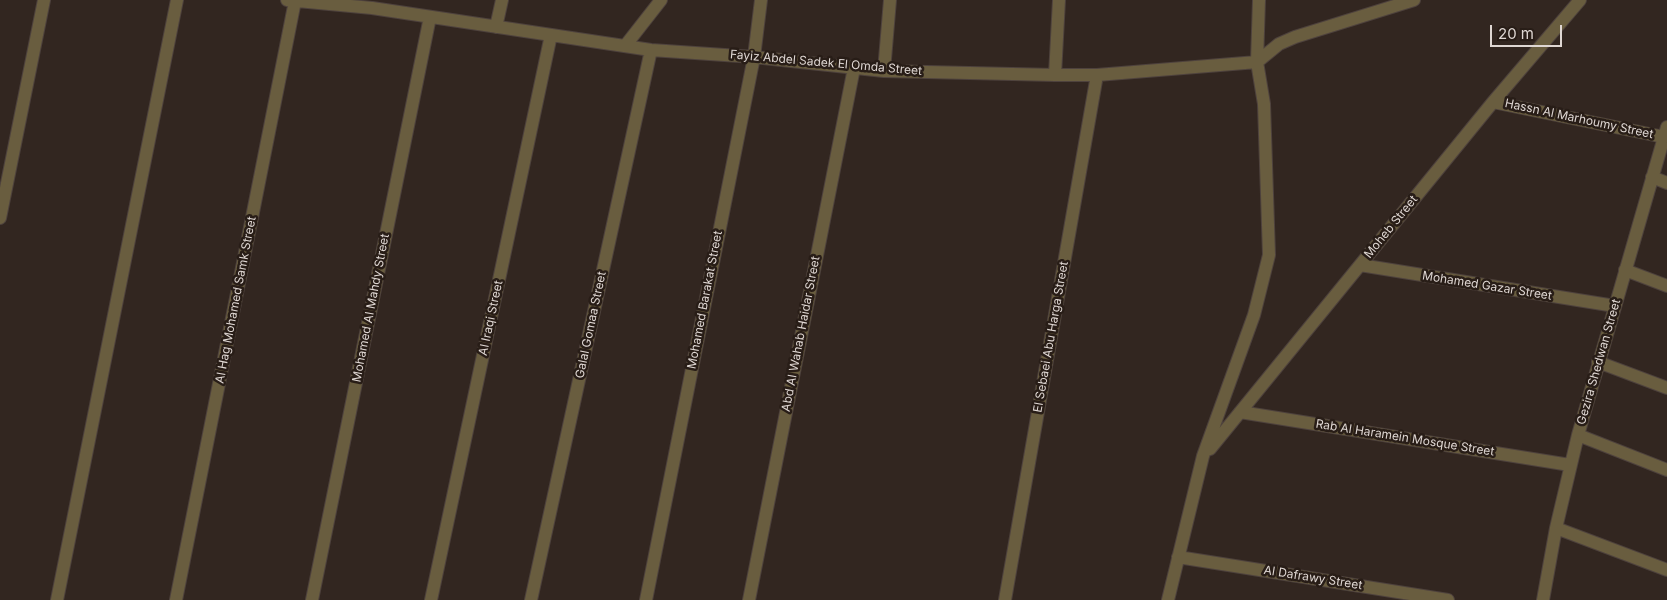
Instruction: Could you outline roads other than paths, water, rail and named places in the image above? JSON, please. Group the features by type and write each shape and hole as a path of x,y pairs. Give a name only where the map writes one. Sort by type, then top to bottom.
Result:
{"street":[{"path":"0,218 44,0"},
{"path":"58,600 178,0"},
{"name":"Fayiz Abdel Sadek El Omda Street","path":"291,0 373,4 430,17 651,50 754,57 884,71 1097,75 1257,62"},
{"name":"Al Hag Mohamed Samk Street","path":"176,600 291,0"},
{"path":"496,27 502,0"},
{"path":"624,46 661,0"},
{"name":"Mohamed Barakat Street","path":"646,600 754,57 760,0"},
{"path":"884,71 890,0"},
{"path":"1055,75 1059,0"},
{"path":"1168,600 1204,456 1254,315 1269,255 1264,104 1257,62 1259,0"},
{"path":"1257,62 1279,44 1295,37 1414,0"},
{"name":"Moheb Street","path":"1204,456 1493,102 1580,0"},
{"name":"Mohamed Al Mahdy Street","path":"312,600 430,17"},
{"name":"Al Iraqi Street","path":"431,600 551,35"},
{"name":"Galal Gomaa Street","path":"531,600 651,50"},
{"name":"Abd Al Wahab Haidar Street","path":"749,600 854,68"},
{"name":"El Sebaei Abu Harga Street","path":"1005,600 1097,75"},
{"name":"Hassn Al Marhoumy Street","path":"1493,102 1666,132"},
{"name":"Gezira Shedwan Street","path":"1542,600 1570,465 1598,362 1666,132"},
{"path":"1652,177 1667,182"},
{"name":"Mohamed Gazar Street","path":"1360,265 1615,306"},
{"path":"1625,270 1667,286"},
{"path":"1598,362 1667,388"},
{"name":"Rab Al Haramein Mosque Street","path":"1240,412 1570,465"},
{"path":"1578,435 1667,470"},
{"path":"1556,528 1667,570"},
{"name":"Al Dafrawy Street","path":"1178,557 1448,600"}]}
